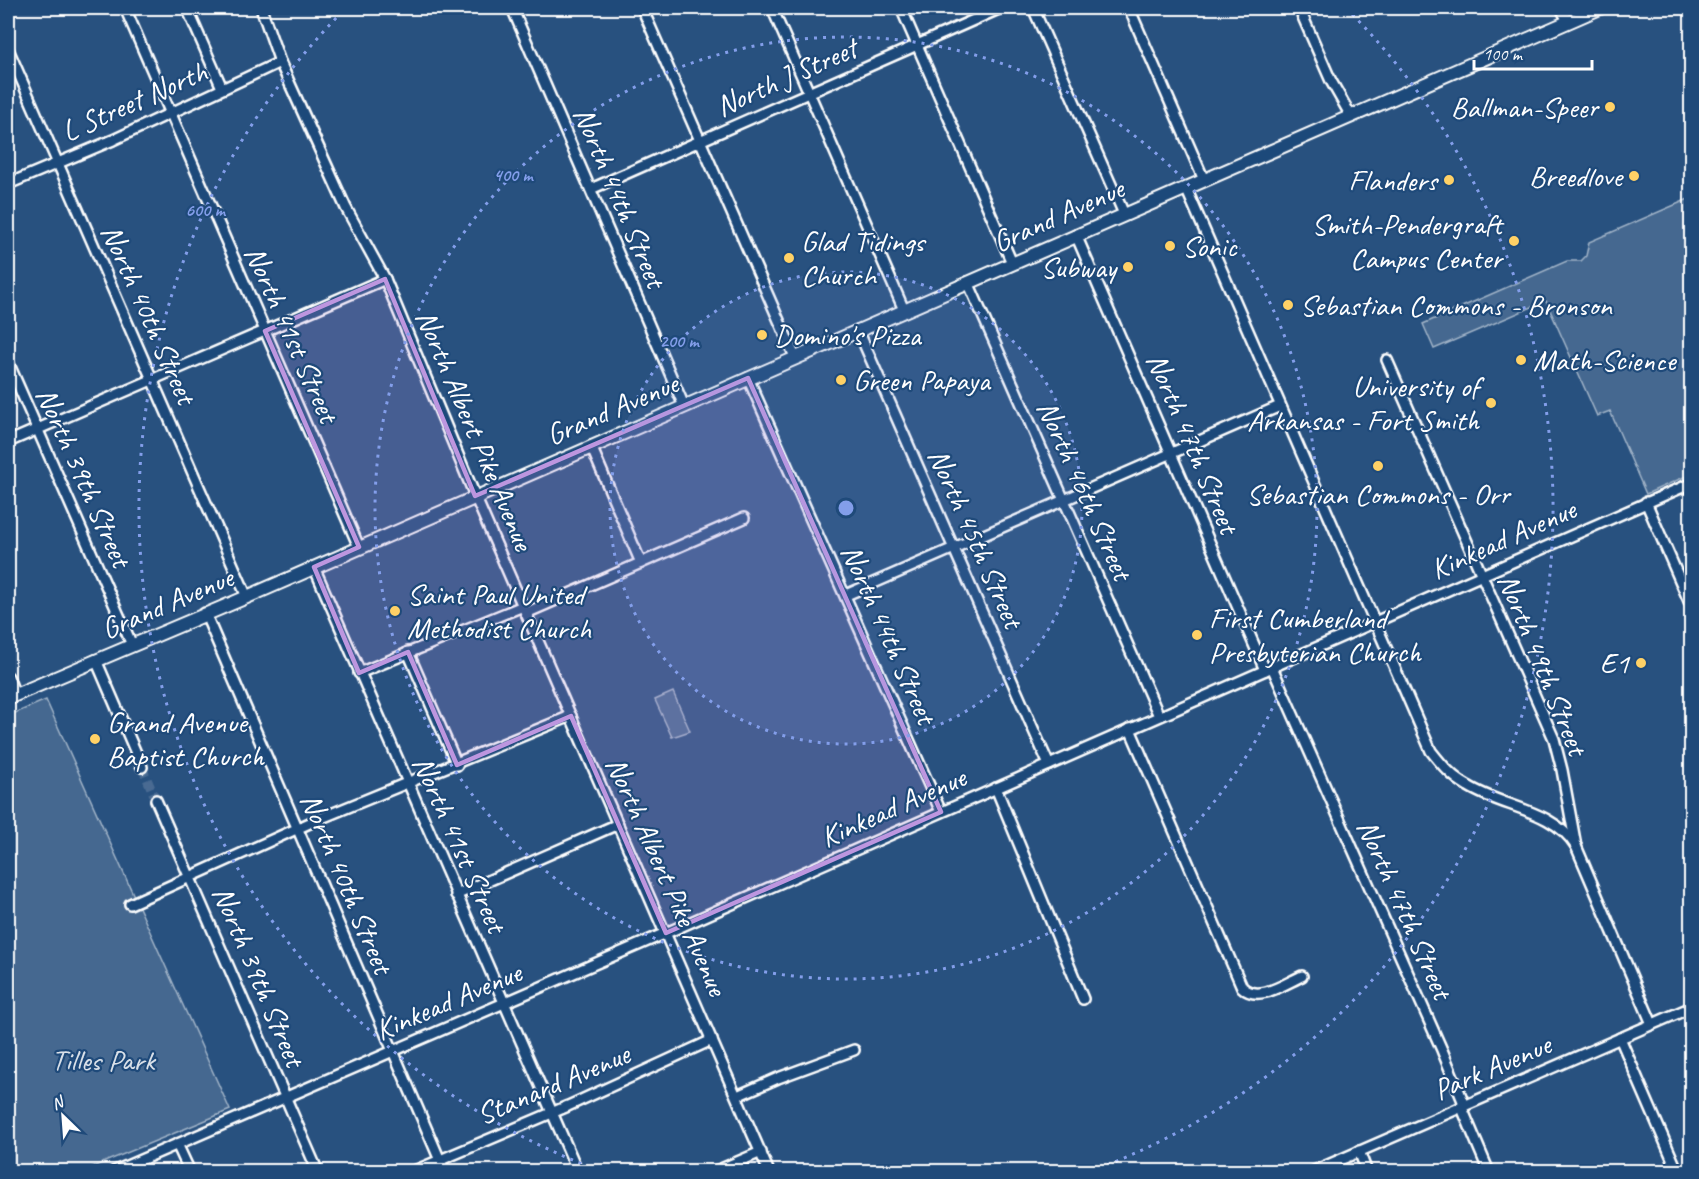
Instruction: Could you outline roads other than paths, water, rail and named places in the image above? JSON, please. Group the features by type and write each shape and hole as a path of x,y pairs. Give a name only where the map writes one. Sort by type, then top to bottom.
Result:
{"main road":[{"name":"Grand Avenue","path":"11,697 247,597 1600,8"}],"street":[{"name":"North 41st Street","path":"124,8 359,547"},
{"path":"187,8 222,87"},
{"name":"North Albert Pike Avenue","path":"261,8 280,62 346,208 385,279 475,496 770,1172"},
{"name":"North 44th Street","path":"512,8 684,406"},
{"path":"642,8 795,357"},
{"path":"772,8 904,310"},
{"path":"901,8 1012,263"},
{"name":"North J Street","path":"591,189 1001,8"},
{"path":"1033,8 1124,214"},
{"path":"1129,8 1204,180"},
{"path":"1299,8 1331,81 1351,116"},
{"path":"1561,8 1568,21"},
{"name":"North 40th Street","path":"8,49 247,597"},
{"name":"L Street North","path":"8,184 113,140 222,87 280,62"},
{"path":"1185,188 1424,737 1440,763 1474,790 1558,825 1576,846"},
{"name":"North 47th Street","path":"1076,235 1171,453 1442,1050 1489,1172"},
{"path":"8,442 385,279"},
{"name":"North 46th Street","path":"968,282 1159,716"},
{"name":"North 45th Street","path":"858,330 1049,765"},
{"name":"North 49th Street","path":"1387,360 1554,739 1576,846 1652,1024"},
{"name":"North 39th Street","path":"8,362 132,645"},
{"name":"North 44th Street","path":"748,378 941,812"},
{"path":"846,595 1280,406"},
{"path":"591,446 640,563"},
{"name":"Kinkead Avenue","path":"113,1172 666,933 1692,483"},
{"path":"1646,502 1692,608"},
{"path":"359,673 408,652 525,610 744,518"},
{"name":"North 41st Street","path":"314,567 578,1172"},
{"name":"North 40th Street","path":"205,613 446,1172"},
{"path":"408,652 457,765"},
{"path":"96,660 142,767"},
{"path":"8,677 11,697"},
{"path":"130,904 189,875 571,716"},
{"path":"1130,729 1242,987 1251,993 1262,993 1302,976"},
{"path":"996,788 1083,999"},
{"name":"North 39th Street","path":"156,800 318,1172"},
{"path":"456,895 618,824"},
{"name":"Park Avenue","path":"1312,1172 1692,1007"},
{"path":"1620,1038 1678,1172"},
{"name":"Stanard Avenue","path":"412,1172 712,1040"},
{"path":"737,1096 854,1050"},
{"path":"177,1144 190,1172"},
{"path":"1359,1151 1367,1172"},
{"path":"714,1172 761,1152"}],"tunnel":[{"path":"142,767 156,800"}],"place":[{"name":"Ballman-Speer","path":"1610,107"},
{"name":"Breedlove","path":"1634,176"},
{"name":"Flanders","path":"1449,180"},
{"name":"Smith-Pendergraft Campus Center","path":"1514,241"},
{"name":"Sonic","path":"1170,246"},
{"name":"Glad Tidings Church","path":"789,258"},
{"name":"Subway","path":"1128,267"},
{"name":"Sebastian Commons - Bronson","path":"1288,305"},
{"name":"Domino's Pizza","path":"762,335"},
{"name":"Math-Science","path":"1521,360"},
{"name":"Green Papaya","path":"841,380"},
{"name":"University of Arkansas - Fort Smith","path":"1491,403"},
{"name":"Sebastian Commons - Orr","path":"1378,466"},
{"name":"Saint Paul United Methodist Church","path":"395,611"},
{"name":"First Cumberland Presbyterian Church","path":"1197,635"},
{"name":"E1","path":"1641,663"},
{"name":"Grand Avenue Baptist Church","path":"95,739"}],"park label":[{"name":"Tilles Park","path":"103,1060"}]}
